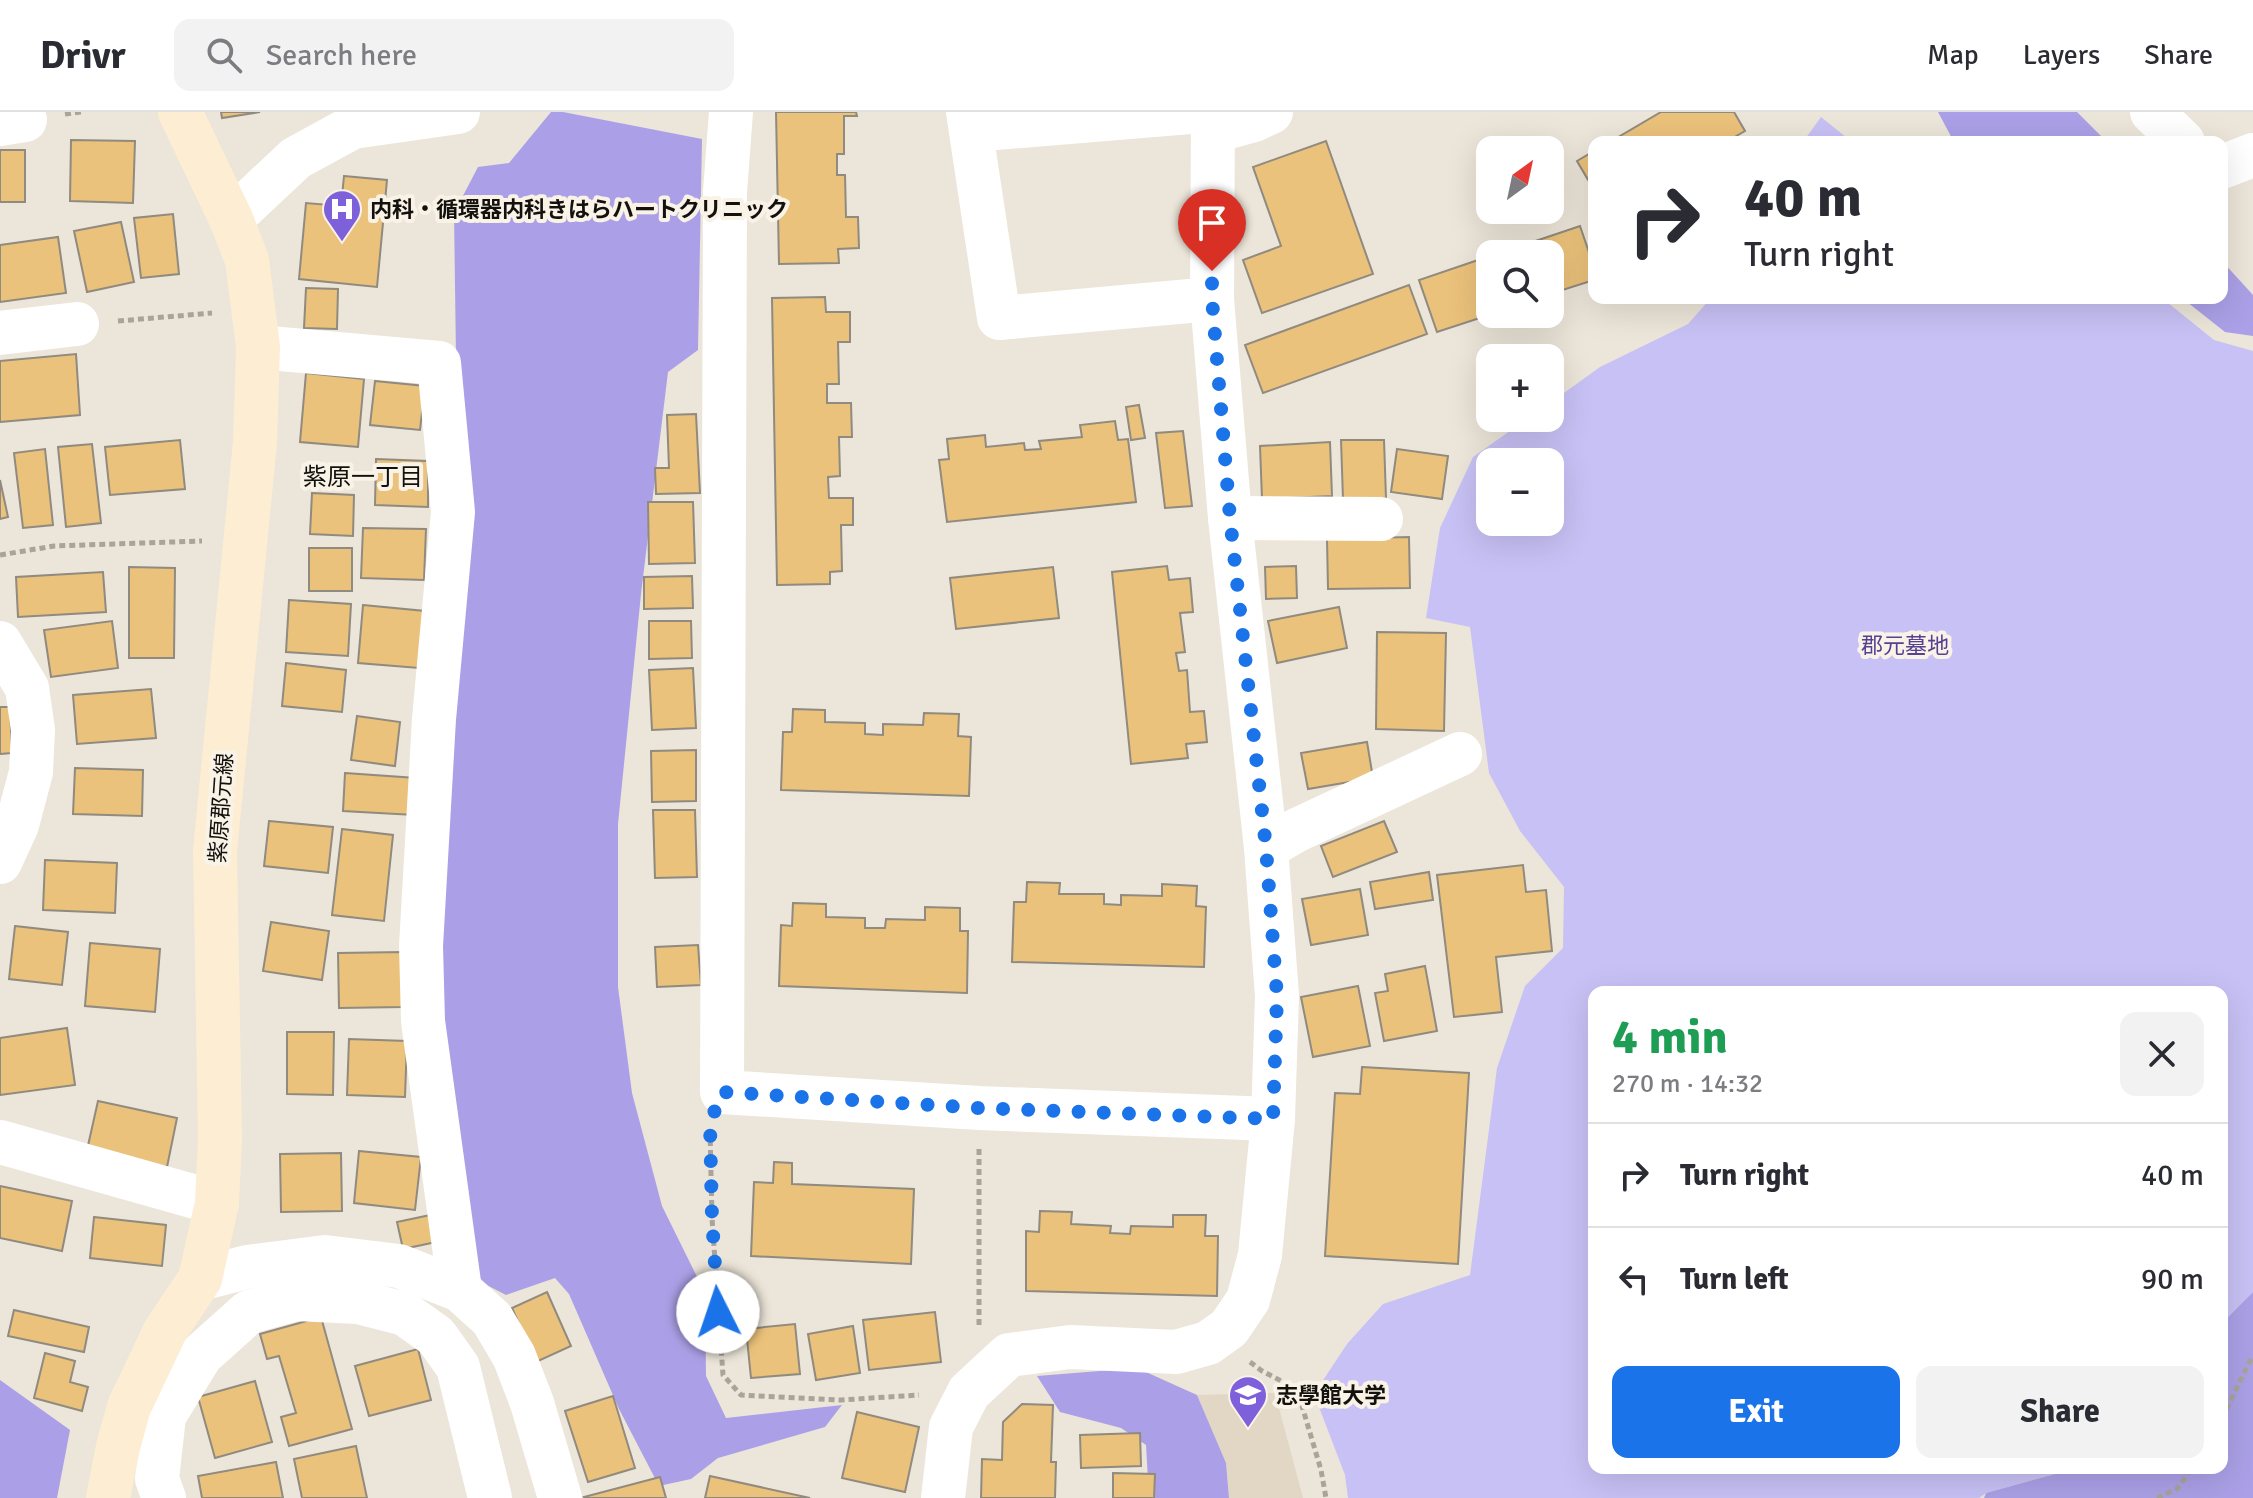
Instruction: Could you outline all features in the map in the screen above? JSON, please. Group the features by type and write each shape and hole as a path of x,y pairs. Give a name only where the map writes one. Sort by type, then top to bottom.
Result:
{"street":[{"name":"紫原郡元線","path":"108,1498 129,1407 165,1331 200,1279 217,1203 220,1139 215,851 255,442 258,347 247,260 180,112"},
{"path":"231,219 296,158 353,127 458,112"},
{"path":"731,112 725,192 722,1092 979,1108 1273,1119"},
{"path":"1212,299 999,318 969,121 1254,120 1271,112"},
{"path":"2152,112 2177,136"},
{"path":"943,1498 951,1427 969,1392 1009,1355 1070,1347 1176,1352 1208,1343 1229,1328 1248,1300 1260,1255 1273,1119 1277,996 1266,848 1230,518 1212,299 1206,118"},
{"path":"2228,165 2253,155"},
{"path":"0,333 77,324"},
{"path":"258,347 439,363 453,512 434,719 421,946 423,1021 460,1290"},
{"path":"1230,518 1381,519"},
{"path":"0,643 27,688 33,730 31,772 17,825 0,862"},
{"path":"1266,848 1297,830 1460,754"},
{"path":"0,1142 217,1203"},
{"path":"200,1279 247,1267 325,1257 399,1266 460,1290 492,1319 514,1356 532,1403 560,1498"},
{"path":"164,1498 157,1479 164,1416 201,1355 249,1312 296,1299 358,1302 405,1314 436,1336 458,1367 490,1498"}],"path":[{"path":"77,324 213,313"},
{"path":"0,555 54,546 204,541"},
{"path":"722,1092 710,1123 712,1218 723,1375 741,1395 841,1400 969,1392"},
{"path":"978,1304 979,1108"},
{"path":"1218,1336 1262,1371 1297,1389 1326,1498"},
{"path":"2228,1406 2253,1355"},
{"path":"2157,1498 2177,1489 2188,1474"}],"shaded area":[{"path":"551,112 702,139 698,350 668,372 641,594 618,824 618,987 632,1093 662,1206 705,1293 706,1376 726,1418 842,1405 825,1427 718,1458 691,1479 659,1486 619,1409 569,1294 555,1278 506,1295 473,1278 435,1026 456,357 454,213 478,167 509,163"},
{"path":"1938,112 2077,112 2101,136 1951,136"},
{"path":"2228,268 2253,295 2253,336 2225,332 2190,304 2228,304"},
{"path":"2253,1292 2253,1498 1984,1498 1986,1493 2055,1474 2228,1474 2228,1317"},
{"path":"1137,1368 1197,1395 1226,1463 1229,1498 1149,1498 1146,1445 1121,1428 1060,1412 1037,1376"},
{"path":"0,1380 70,1430 57,1498 0,1498"},
{"name":"志學館大学","path":"1275,1393 1303,1498 1229,1498 1226,1463 1197,1395"}],"green space":[{"path":"1821,117 1845,136 1807,136"},
{"name":"郡元墓地","path":"1706,304 2169,304 2214,340 2253,351 2253,1292 2228,1317 2228,986 1588,986 1588,1474 2055,1474 1986,1493 1979,1498 1348,1498 1345,1475 1314,1394 1347,1344 1383,1304 1470,1275 1497,1068 1525,986 1563,948 1564,887 1520,831 1489,773 1470,627 1426,618 1440,528 1476,455 1476,536 1564,536 1564,448 1486,448 1508,432 1564,432 1564,393 1600,367 1688,324"}],"building":[{"path":"221,112 260,112 222,118"},
{"path":"776,112 856,112 857,116 844,116 844,154 837,154 837,175 845,175 846,217 858,217 859,248 838,249 839,263 779,264"},
{"path":"1661,112 1734,112 1745,131 1736,136 1620,136"},
{"path":"71,140 135,141 133,203 70,201"},
{"path":"1326,141 1373,274 1262,313 1243,260 1281,246 1253,167"},
{"path":"0,150 25,150 25,202 0,202"},
{"path":"1588,155 1588,180 1577,161"},
{"name":"内科・循環器内科きはらハートクリニック","path":"344,176 387,180 377,287 299,279 306,203 341,206"},
{"path":"173,214 179,274 141,278 134,218"},
{"path":"121,222 134,282 87,292 74,231"},
{"path":"1580,226 1588,249 1588,282 1564,290 1564,240 1538,240"},
{"path":"58,237 66,293 0,302 0,245"},
{"path":"1476,261 1476,319 1437,332 1419,280"},
{"path":"1409,285 1427,334 1263,393 1245,345"},
{"path":"306,288 338,289 337,329 304,328"},
{"path":"825,297 826,312 850,312 850,342 838,342 839,384 827,384 827,403 851,403 852,437 839,437 840,476 828,477 829,498 853,498 853,525 841,525 842,571 830,572 830,584 777,585 772,298"},
{"path":"76,354 80,415 0,422 0,361"},
{"path":"306,373 364,379 358,447 300,442"},
{"path":"375,381 425,386 420,430 370,425"},
{"path":"1139,405 1145,438 1131,440 1126,407"},
{"path":"696,414 700,493 656,494 655,468 669,468 667,415"},
{"path":"1115,421 1118,440 1128,439 1136,502 947,522 939,460 949,459 947,439 985,435 986,447 1024,443 1025,450 1041,449 1039,441 1082,437 1080,425"},
{"path":"1183,431 1192,506 1165,508 1156,433"},
{"path":"180,440 185,489 110,495 105,447"},
{"path":"1341,440 1384,440 1386,498 1343,499"},
{"path":"1330,442 1332,496 1262,499 1260,446"},
{"path":"92,444 101,523 66,527 58,447"},
{"path":"45,449 53,525 23,528 14,453"},
{"path":"1397,449 1448,456 1442,499 1391,492"},
{"path":"376,459 428,461 428,507 375,505"},
{"path":"0,480 8,517 0,519"},
{"path":"312,493 354,495 353,536 310,534"},
{"path":"648,502 693,502 695,563 649,564"},
{"path":"363,528 426,529 424,580 361,578"},
{"path":"1409,537 1410,588 1328,589 1327,539"},
{"path":"309,548 352,548 352,591 309,591"},
{"path":"1167,566 1169,580 1190,578 1193,612 1180,613 1185,652 1176,653 1179,671 1187,670 1190,712 1204,711 1207,742 1186,744 1188,758 1131,764 1112,572"},
{"path":"1296,566 1297,598 1266,599 1265,567"},
{"path":"129,567 175,568 174,658 129,658"},
{"path":"1053,567 1059,618 956,629 950,578"},
{"path":"103,572 106,612 18,617 16,577"},
{"path":"692,576 693,608 644,609 644,577"},
{"path":"289,600 351,604 348,656 286,652"},
{"path":"363,605 425,611 419,668 358,663"},
{"path":"1339,607 1347,648 1277,663 1268,621"},
{"path":"112,621 118,668 51,677 44,630"},
{"path":"649,621 691,621 692,658 649,659"},
{"path":"1377,632 1446,633 1444,731 1376,729"},
{"path":"286,663 346,670 342,712 282,706"},
{"path":"693,668 696,728 652,730 649,670"},
{"path":"151,689 156,738 77,744 73,695"},
{"path":"0,707 10,707 12,753 0,754"},
{"path":"793,709 825,710 825,722 865,723 865,734 883,735 883,724 923,725 924,713 959,714 958,736 971,737 969,796 781,790 783,732 792,732"},
{"path":"357,716 400,722 395,766 351,760"},
{"path":"1367,742 1373,778 1308,789 1301,753"},
{"path":"696,750 696,801 652,802 651,751"},
{"path":"75,768 143,770 142,816 73,814"},
{"path":"345,773 416,778 414,815 343,811"},
{"path":"653,810 695,810 697,877 655,878"},
{"path":"269,821 333,827 328,873 264,866"},
{"path":"1384,821 1397,852 1333,877 1321,846"},
{"path":"342,829 393,835 384,921 332,915"},
{"path":"45,860 117,863 115,913 43,910"},
{"path":"1523,865 1526,892 1546,890 1552,951 1496,957 1502,1012 1454,1017 1437,875"},
{"path":"1429,872 1433,900 1375,909 1370,882"},
{"path":"1027,882 1060,883 1059,894 1104,894 1104,904 1121,905 1121,895 1162,896 1162,884 1197,886 1196,906 1206,907 1204,967 1012,962 1014,902 1026,902"},
{"path":"1360,889 1368,935 1311,945 1302,899"},
{"path":"793,903 826,904 826,917 865,918 865,928 885,928 886,919 925,920 925,907 960,908 960,931 968,931 967,993 779,986 781,925 792,926"},
{"path":"271,922 329,931 322,980 263,971"},
{"path":"15,926 68,932 62,985 9,979"},
{"path":"90,943 160,949 155,1012 85,1006"},
{"path":"698,945 701,985 657,987 655,947"},
{"path":"403,952 404,1007 339,1008 338,953"},
{"path":"1425,966 1437,1031 1384,1041 1375,993 1388,991 1385,974"},
{"path":"1358,986 1370,1046 1313,1057 1301,997"},
{"path":"67,1028 75,1085 0,1095 0,1038"},
{"path":"287,1032 334,1032 333,1095 287,1094"},
{"path":"349,1039 407,1041 405,1097 347,1095"},
{"path":"1362,1067 1469,1073 1458,1264 1325,1256 1335,1093 1360,1094"},
{"path":"98,1101 177,1118 167,1167 87,1150"},
{"path":"359,1151 421,1157 415,1210 354,1203"},
{"path":"341,1153 342,1211 281,1212 280,1154"},
{"path":"774,1162 792,1163 792,1184 914,1189 911,1264 751,1256 754,1182 773,1183"},
{"path":"0,1186 72,1201 62,1251 0,1238"},
{"path":"1040,1211 1072,1212 1071,1224 1111,1226 1110,1233 1130,1234 1131,1226 1173,1227 1173,1215 1206,1215 1205,1236 1218,1236 1217,1296 1026,1291 1026,1231 1039,1232"},
{"path":"435,1214 441,1241 403,1249 397,1222"},
{"path":"94,1217 166,1225 162,1266 90,1258"},
{"path":"547,1292 571,1346 536,1362 512,1308"},
{"path":"14,1310 89,1327 84,1352 8,1336"},
{"path":"935,1312 941,1362 869,1370 863,1320"},
{"path":"321,1317 352,1429 289,1446 281,1417 296,1413 279,1356 267,1359 260,1334"},
{"path":"795,1324 800,1374 751,1378 746,1329"},
{"path":"853,1326 860,1373 816,1380 808,1334"},
{"path":"418,1349 431,1400 369,1416 355,1366"},
{"path":"45,1353 75,1361 70,1382 88,1387 82,1411 34,1398"},
{"path":"255,1381 272,1442 215,1458 198,1397"},
{"path":"613,1396 635,1468 588,1482 565,1411"},
{"path":"1022,1404 1053,1405 1051,1462 1056,1462 1055,1498 981,1498 982,1459 1002,1460 1003,1422"},
{"path":"857,1412 919,1427 905,1492 842,1478"},
{"path":"1140,1433 1141,1466 1081,1468 1080,1435"},
{"path":"356,1446 367,1498 302,1498 294,1459"},
{"path":"276,1462 283,1498 202,1498 198,1476"},
{"path":"1113,1473 1155,1474 1154,1498 1113,1498"},
{"path":"710,1476 810,1498 705,1498"},
{"path":"660,1477 666,1498 584,1497"}],"place":[{"name":"内科・循環器内科きはらハートクリニック","path":"342,243"},
{"name":"志學館大学","path":"1248,1429"}],"district":[{"name":"紫原一丁目","path":"363,477"}],"route":[{"path":"718,1312 710,1123 722,1092 979,1108 1273,1119 1277,996 1266,848 1230,518 1212,271"}]}
